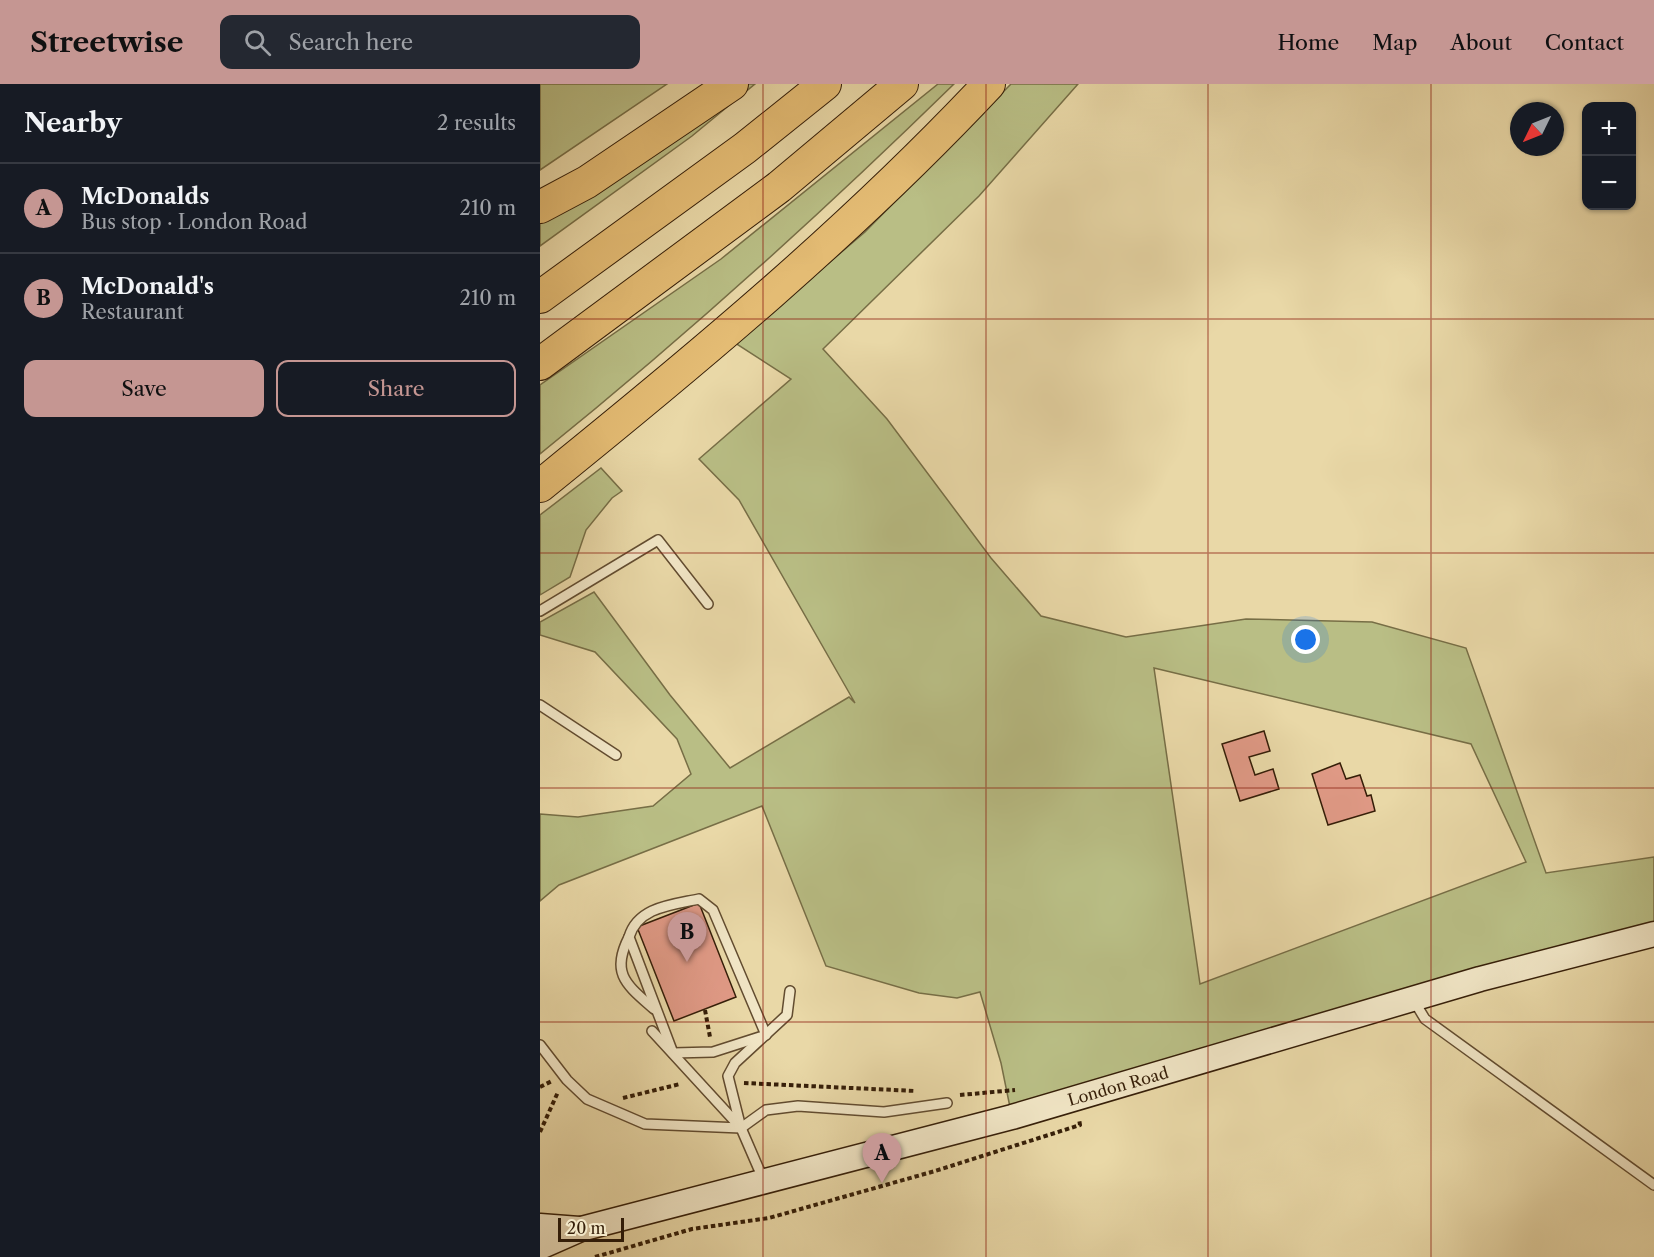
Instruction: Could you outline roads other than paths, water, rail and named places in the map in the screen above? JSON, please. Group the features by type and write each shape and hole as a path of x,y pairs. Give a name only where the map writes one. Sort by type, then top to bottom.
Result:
{"highway":[{"path":"540,207 587,182 732,84"},
{"path":"540,297 745,148 825,84"},
{"path":"540,364 779,187 902,84"},
{"path":"540,486 709,349 934,143 989,84"}],"main road":[{"name":"London Road","path":"540,1247 580,1229 1075,1099 1413,999 1654,934"},
{"name":"London Road","path":"540,1226 580,1229"}],"lane":[{"path":"540,610 658,540 708,604"},
{"path":"540,705 616,755"},
{"path":"656,1010 631,988 622,972 619,955 633,924 655,908 699,899 713,910 765,1035"},
{"path":"629,937 673,1053"},
{"path":"764,1181 741,1128 728,1076 735,1063 787,1015 790,991"},
{"path":"1413,999 1425,1019 1654,1185"},
{"path":"652,1031 741,1128"},
{"path":"673,1053 712,1052 765,1035"},
{"path":"540,1045 564,1076 586,1099 645,1124 741,1128 766,1110 798,1106 884,1112 947,1103"}],"place":[{"name":"McDonald's","path":"687,962"},
{"name":"McDonalds","path":"882,1183"}]}
